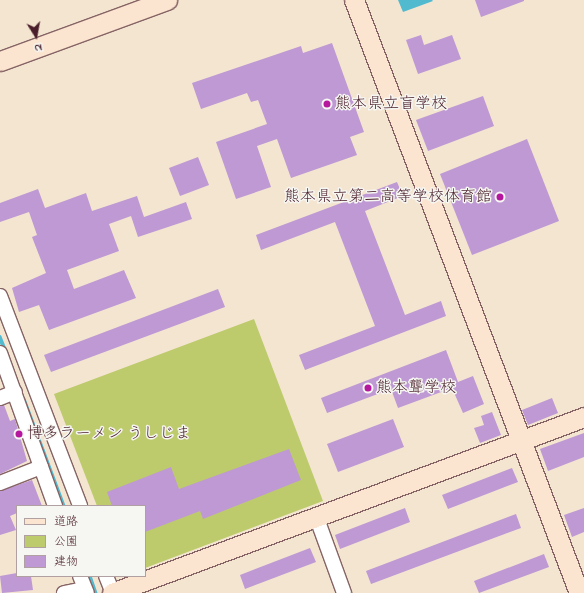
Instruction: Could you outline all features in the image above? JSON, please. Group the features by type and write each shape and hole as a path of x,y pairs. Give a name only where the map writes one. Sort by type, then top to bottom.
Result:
{"street":[{"path":"0,61 167,0"},
{"path":"354,0 519,440 579,593"},
{"path":"0,296 80,505"},
{"path":"0,352 55,505"},
{"path":"0,398 15,392"},
{"path":"106,577 112,593 584,416"},
{"path":"30,434 50,426"},
{"path":"0,483 41,466"},
{"path":"316,516 344,593"},
{"path":"64,593 83,586"}],"green space":[{"path":"254,319 323,501 146,568 146,505 97,505 54,394"}],"water":[{"path":"398,0 432,0 433,1 403,12"}],"building":[{"path":"475,0 524,0 524,1 481,17"},
{"path":"421,35 424,45 452,35 461,59 418,74 406,40"},
{"path":"332,43 364,132 350,137 357,155 291,178 277,139 257,146 271,187 236,199 216,142 267,124 258,100 251,102 247,93 201,109 192,83 301,46 303,53"},
{"path":"483,96 494,126 428,151 416,120"},
{"name":"熊本県立第二高等学校体育館","path":"527,139 559,221 472,255 440,174"},
{"path":"198,157 209,185 180,196 169,168"},
{"path":"397,182 403,196 365,211 405,315 441,301 446,316 305,370 299,355 375,326 335,222 261,250 256,235"},
{"path":"38,189 45,208 86,193 92,211 137,196 144,217 186,202 192,219 138,237 131,216 109,224 119,251 67,270 74,289 124,270 136,298 49,330 39,305 19,312 12,288 46,273 32,237 37,235 29,212 0,222 0,203"},
{"path":"218,289 225,307 51,372 44,355"},
{"path":"446,350 458,382 473,376 484,404 463,413 452,388 398,408 391,389 327,413 321,398"},
{"path":"552,398 558,413 528,425 522,410"},
{"path":"4,405 10,421 15,419 27,461 0,474 0,406"},
{"path":"492,412 501,435 480,443 474,428 484,425 481,416"},
{"path":"393,419 404,447 338,472 327,444"},
{"path":"584,433 584,457 548,471 540,449"},
{"path":"289,449 301,480 203,519 200,511 146,532 146,505 112,505 107,492 171,467 179,489"},
{"path":"512,468 518,482 448,509 442,495"},
{"path":"32,480 42,505 16,505 16,513 10,516 16,530 0,535 0,491"},
{"path":"405,508 410,522 340,549 335,535"},
{"path":"584,508 584,532 572,537 564,515"},
{"path":"516,514 521,528 371,584 366,571"},
{"path":"310,548 316,562 245,589 240,575"},
{"path":"544,554 549,567 479,593 474,581"},
{"path":"16,573 16,577 31,577 33,590 2,593 0,576"}],"waterway":[{"path":"0,337 6,352"},
{"path":"24,399 64,505"},
{"path":"90,577 96,593"}],"place":[{"name":"熊本県立盲学校","path":"327,104"},
{"name":"熊本県立第二高等学校体育館","path":"500,197"},
{"name":"熊本聾学校","path":"368,388"},
{"name":"博多ラーメン うしじま","path":"19,434"}]}
